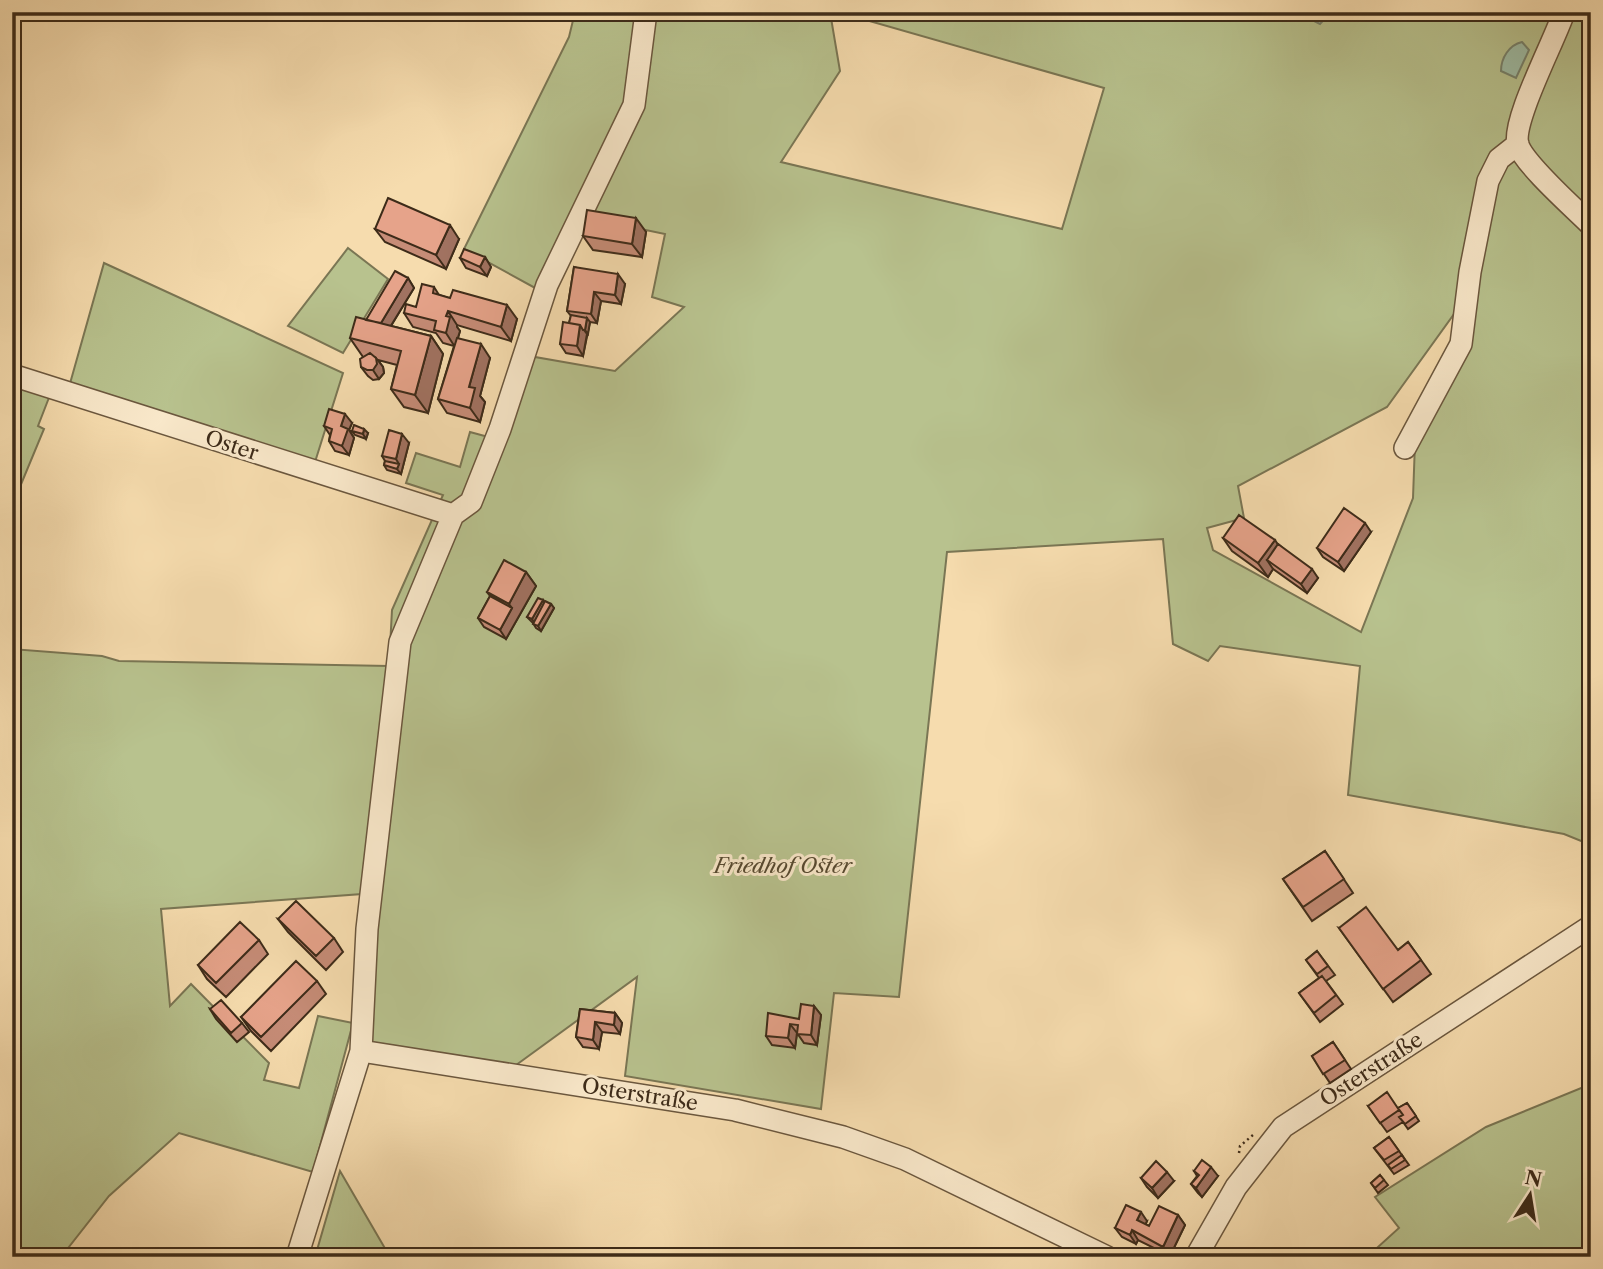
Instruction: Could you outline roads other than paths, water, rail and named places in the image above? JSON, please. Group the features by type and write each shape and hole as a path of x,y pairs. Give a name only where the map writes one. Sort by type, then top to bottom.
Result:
{"street":[{"path":"297,1257 362,1051 367,929 400,642 453,515 471,502 500,429 547,285 634,105 646,12"},
{"path":"1557,16 1521,117 1518,144 1527,159 1591,225"},
{"path":"1405,448 1461,344 1470,272 1488,181 1499,159 1518,144"},
{"name":"Oster","path":"12,375 453,515"},
{"name":"Osterstraße","path":"1196,1257 1236,1187 1283,1127 1591,926"},
{"name":"Osterstraße","path":"362,1051 735,1110 843,1137 905,1159 1107,1257"}],"park label":[{"name":"Friedhof Oster","path":"783,865"}]}
